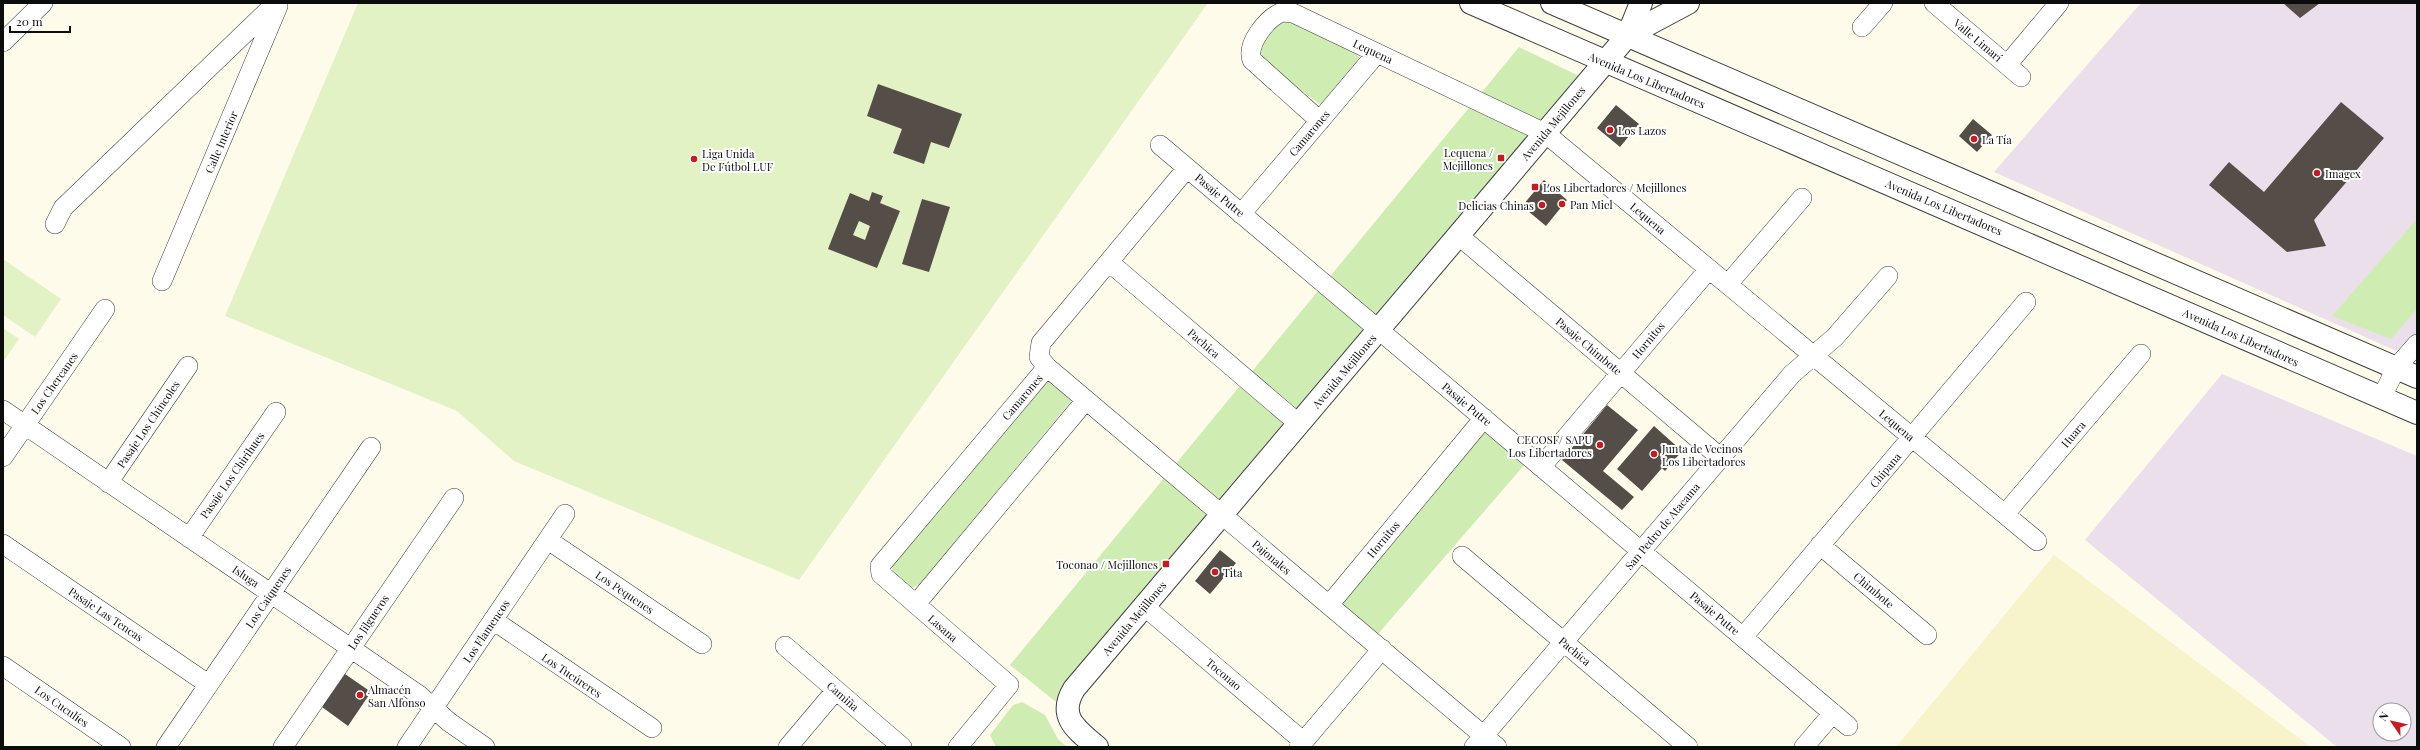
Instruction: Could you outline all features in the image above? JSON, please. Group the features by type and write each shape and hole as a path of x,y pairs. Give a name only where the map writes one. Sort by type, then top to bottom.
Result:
{"street":[{"path":"3,42 43,3"},
{"path":"55,224 63,208 278,3"},
{"name":"Calle Interior","path":"162,281 278,3"},
{"name":"Avenida Los Libertadores","path":"1471,3 2417,413"},
{"path":"1552,3 1589,9 1628,35 2417,377"},
{"path":"1628,35 1641,3"},
{"path":"1628,35 1688,3"},
{"path":"1862,27 1883,3"},
{"name":"Valle Limarí","path":"1934,3 2021,77"},
{"path":"2007,65 2059,3"},
{"name":"Lequena","path":"1320,121 1252,60 1250,49 1253,43 1272,18 1282,12 1294,13 1545,133 2037,541"},
{"name":"Avenida Mejillones","path":"1096,747 1076,729 1067,710 1067,703 1074,689 1628,35"},
{"name":"Camarones","path":"1241,214 1377,53"},
{"name":"Pasaje Putre","path":"1160,145 1848,726"},
{"name":"Camarones","path":"879,569 881,563 1047,367 1039,357 1041,344 1187,168"},
{"path":"1728,284 1802,198"},
{"name":"Pasaje Chimbote","path":"1458,235 1721,458"},
{"name":"Pachica","path":"1109,262 1299,424"},
{"name":"Hornitos","path":"1541,466 1709,269"},
{"name":"San Pedro de Atacama","path":"1485,743 1564,642 1792,374 1835,337 1888,276"},
{"name":"Chipana","path":"1743,637 2026,302"},
{"name":"Los Chercanes","path":"3,457 105,309"},
{"path":"2382,398 2396,368 2417,344"},
{"name":"Huara","path":"2005,514 2141,354"},
{"name":"Pasaje Los Chincoles","path":"108,483 188,366"},
{"name":"Pajonales","path":"1047,367 1382,649 1485,743"},
{"path":"916,604 1086,400"},
{"name":"Isluga","path":"3,410 419,695 449,722 485,747"},
{"name":"Pasaje Los Chirihues","path":"189,538 276,412"},
{"name":"Hornitos","path":"1329,605 1484,418"},
{"name":"Los Caiquenes","path":"166,747 371,447"},
{"name":"Los Jilgueros","path":"283,747 454,498"},
{"name":"Los Flamencos","path":"407,747 565,514"},
{"name":"Los Pequenes","path":"548,540 702,644"},
{"name":"Pasaje Las Tencas","path":"3,544 208,684"},
{"name":"Chimbote","path":"1820,546 1927,635"},
{"name":"Pachica","path":"1462,556 1688,747"},
{"name":"Lasana","path":"879,569 881,574 1008,685 958,747"},
{"name":"Toconao","path":"1144,606 1301,744"},
{"name":"Los Tucúreres","path":"493,620 652,728"},
{"name":"Camiña","path":"785,646 902,747"},
{"path":"1301,744 1382,649"},
{"name":"Los Cuculíes","path":"3,666 121,747"},
{"path":"788,747 836,690"},
{"path":"1804,747 1833,713"}],"shaded area":[{"path":"2141,3 2417,3 2417,360 1994,172"},
{"path":"2222,374 2417,456 2417,747 2337,747 2085,540"},
{"path":"2054,555 2311,747 1896,747"}],"green space":[{"name":"Liga Unida De Fútbol LUF","path":"358,3 1208,3 799,580 514,461 457,411 225,316"},
{"path":"1283,22 1294,23 1354,52 1359,57 1358,62 1321,105 1262,61 1258,50 1274,27"},
{"path":"1519,47 1579,76 1056,702 1010,665"},
{"path":"2417,219 2417,309 2391,339 2332,316"},
{"path":"3,259 61,299 35,337 3,315"},
{"path":"3,328 19,339 3,362"},
{"path":"1045,378 1072,394 1071,401 921,584 911,588 895,581 892,568 896,555"},
{"path":"1481,433 1490,434 1526,463 1378,634 1344,605 1344,598"},
{"path":"1022,702 1045,715 1058,739 1067,747 996,747 990,735 1013,705"}],"building":[{"path":"2283,3 2320,3 2300,18"},
{"path":"878,84 962,114 949,148 931,142 924,164 893,153 902,129 867,116"},
{"name":"Imagex","path":"2341,102 2384,138 2314,220 2326,246 2287,252 2209,185 2229,162 2264,192"},
{"path":"1616,105 1639,124 1620,147 1597,128"},
{"path":"1973,119 1992,135 1977,152 1959,136"},
{"path":"1544,180 1567,200 1546,226 1522,206"},
{"path":"872,192 883,196 880,203 900,211 877,268 828,249 850,193 869,201","holes":["859,221 870,226 865,240 853,235"]},
{"path":"922,199 950,207 929,272 902,264"},
{"name":"CECOSF/ SAPU Los Libertadores","path":"1607,405 1638,430 1603,471 1634,497 1622,510 1562,460"},
{"name":"Junta de Vecinos Los Libertadores","path":"1654,426 1682,451 1665,471 1662,468 1642,491 1617,469"},
{"name":"Tita","path":"1220,550 1236,563 1210,594 1195,581"},
{"path":"345,674 371,692 348,726 322,707"}],"place":[{"name":"Los Lazos","path":"1610,130"},
{"name":"La Tía","path":"1974,139"},
{"name":"Lequena / Mejillones","path":"1501,158"},
{"name":"Liga Unida De Fútbol LUF","path":"694,159"},
{"name":"Imagex","path":"2317,173"},
{"name":"Los Libertadores / Mejillones","path":"1535,187"},
{"name":"Pan Miel","path":"1562,204"},
{"name":"Delicias Chinas","path":"1542,205"},
{"name":"CECOSF/ SAPU Los Libertadores","path":"1600,445"},
{"name":"Junta de Vecinos Los Libertadores","path":"1654,454"},
{"name":"Toconao / Mejillones","path":"1166,564"},
{"name":"Tita","path":"1215,572"},
{"name":"Almacén San Alfonso","path":"360,695"}]}
